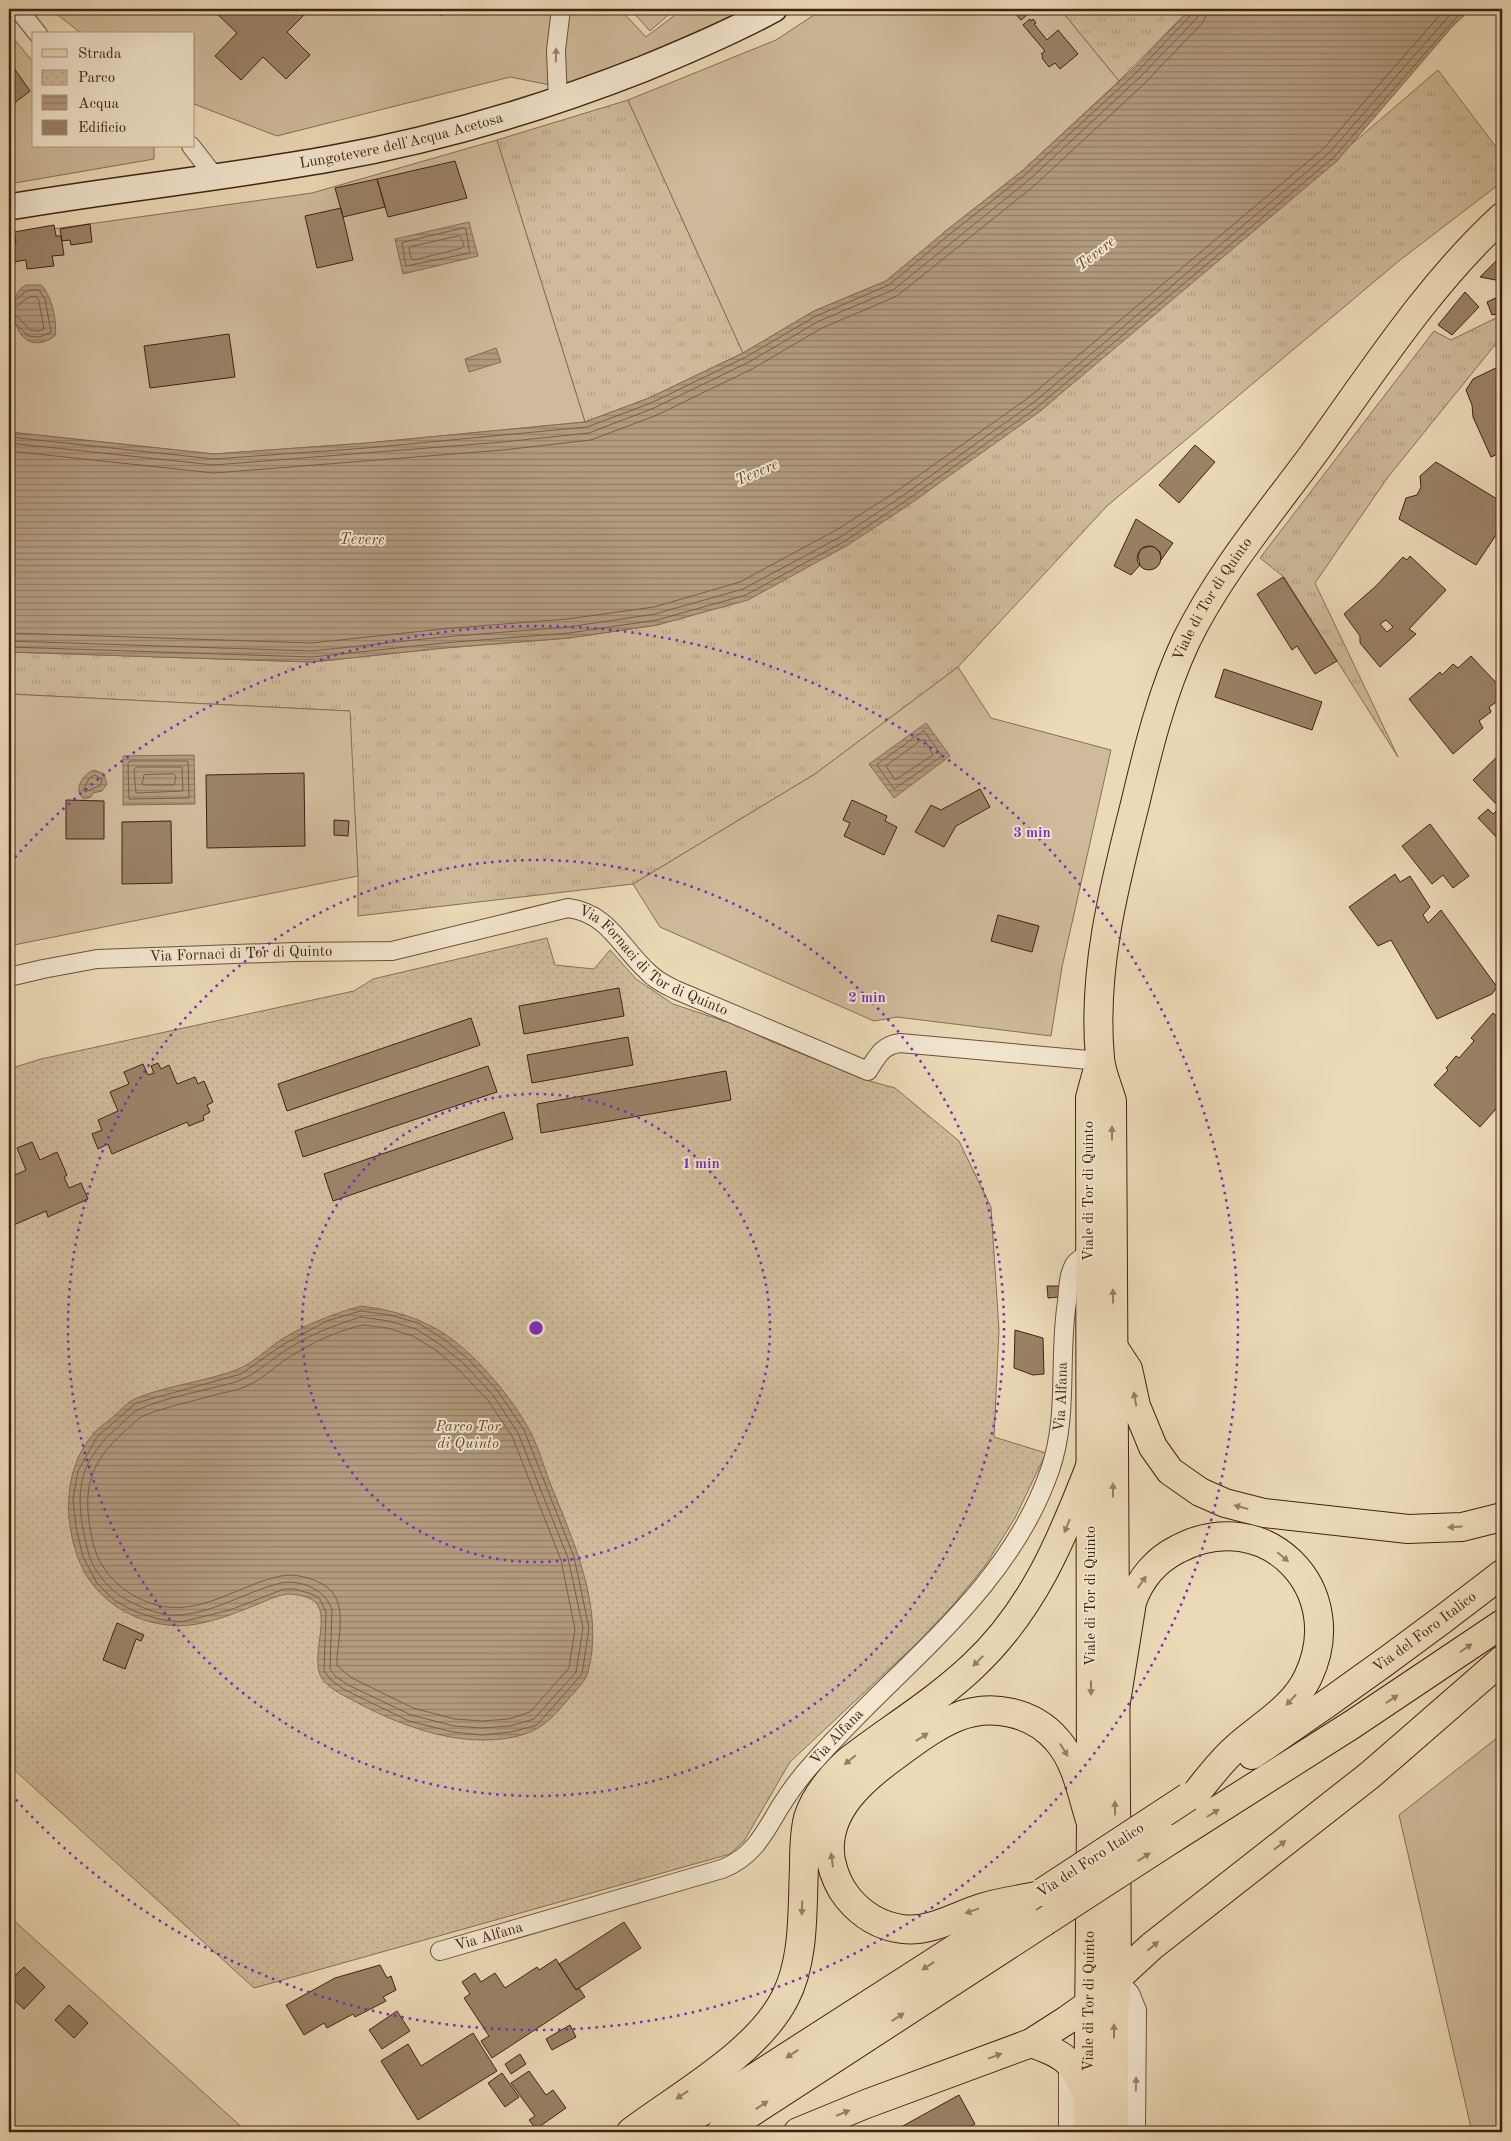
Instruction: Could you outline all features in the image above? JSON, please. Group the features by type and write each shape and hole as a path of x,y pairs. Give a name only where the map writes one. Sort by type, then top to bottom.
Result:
{"main road":[{"name":"Lungotevere dell'Acqua Acetosa","path":"9,207 86,194 215,177 367,152 488,124 558,102 703,44 774,9"},
{"name":"Viale di Tor di Quinto","path":"1114,2132 1114,2020 1117,1979 1112,1101 1100,1061 1098,1004 1100,972 1113,896 1150,744 1169,682 1186,640 1214,591 1370,375 1447,274 1502,217"},
{"name":"Viale di Tor di Quinto","path":"1088,2132 1091,1823 1090,1098 1100,1061"},
{"path":"1112,1344 1128,1369 1136,1406 1153,1447 1170,1471 1200,1492 1225,1503 1264,1513 1408,1528 1462,1527 1502,1517"},
{"path":"631,2132 722,2067 745,2048 771,2020 785,1998 793,1979 798,1956 805,1840 808,1818 817,1799 832,1776 847,1762 957,1680 999,1639 1019,1612 1055,1553 1090,1464"},
{"path":"1114,1714 1132,1602 1138,1587 1161,1560 1190,1543 1213,1536 1228,1535 1243,1537 1270,1547 1292,1564 1309,1586 1318,1611 1320,1637 1314,1664 1308,1678 1295,1696 1223,1759 1193,1794"},
{"name":"Via del Foro Italico","path":"670,2132 1040,1894 1344,1693 1421,1637 1502,1574"},
{"name":"Via del Foro Italico","path":"721,2132 1172,1839 1353,1724 1502,1624"},
{"path":"798,2132 866,2104 1031,2042 1067,2020 1088,2005 1152,1946 1370,1775 1502,1660"},
{"path":"1040,1894 981,1908 916,1930 902,1930 880,1924 856,1908 840,1889 831,1858 830,1846 834,1824 845,1802 866,1778 881,1766 945,1722 972,1712 991,1711 1008,1712 1029,1718 1041,1725 1056,1739 1070,1760 1091,1823"},
{"path":"1031,2042 1051,2050 1068,2060 1087,2093"}],"street":[{"path":"18,9 36,32"},
{"path":"558,102 556,50 561,9"},
{"path":"193,148 215,177"},
{"name":"Via Fornaci di Tor di Quinto","path":"9,977 97,959 284,952 392,951 568,908 583,911 601,920 647,972 669,987 868,1070 883,1049 888,1045 900,1043 1100,1061"},
{"name":"Via Alfana","path":"440,1952 722,1869 748,1855 765,1834 791,1791 814,1761 957,1617 994,1574 1017,1540 1046,1482 1058,1444 1061,1413 1063,1320 1070,1276 1076,1263 1089,1254"},
{"name":"Via Alfana","path":"1062,1344 1067,1335 1076,1327 1090,1321"},
{"name":"Viale di Tor di Quinto","path":"1117,1979 1130,1993 1137,2010 1136,2132"},
{"name":"Viale di Tor di Quinto","path":"1068,2060 1068,2132"},
{"path":"1068,2132 1087,2093"}],"green space":[{"path":"463,8 475,9 486,14 491,9 620,9 646,37 683,9 745,9 729,20 565,88 510,77 277,136 195,104 195,32 79,32 50,9 430,9 441,16 451,10"},
{"path":"630,9 675,9 650,31"},
{"path":"823,9 1060,9 1119,81 1022,171 886,281 814,311 743,353 628,100 776,40"},
{"path":"1060,9 1190,9 1119,81"},
{"path":"9,33 32,61 32,148 154,148 154,159 9,184"},
{"path":"1438,70 1502,155 1502,182 1400,260 1107,506 958,667 815,774 633,884 358,916 358,876 349,711 9,694 9,652 313,662 444,648 569,638 657,625 728,605 1039,412"},
{"path":"628,100 743,353 649,398 585,422 497,140"},
{"path":"497,140 585,422 367,443 214,454 9,432 9,235 312,193"},
{"path":"1502,315 1502,344 1494,346 1388,477 1315,583 1398,757 1284,577 1260,558 1434,331 1451,340"},
{"path":"958,667 991,718 1111,750 1062,967 1051,1036 897,1017 874,1021 660,927 633,884 815,774"},
{"path":"9,694 350,711 358,876 9,946"},
{"name":"Parco Tor di Quinto","path":"547,938 555,965 594,969 610,950 636,979 673,1004 736,1025 866,1080 895,1088 959,1141 991,1207 999,1330 994,1437 1046,1453 1015,1518 985,1566 953,1605 916,1644 790,1762 744,1841 730,1854 254,1988 9,1765 9,1069 41,1059 354,991 373,979"},
{"path":"1502,1734 1502,2132 1472,2132 1399,1815"},
{"path":"9,1916 247,2132 9,2132"}],"water":[{"name":"Tevere","path":"1190,9 1471,9 1452,27 1337,161 1039,412 907,506 848,545 748,600 657,625 569,638 444,648 312,662 9,652 9,432 214,454 367,443 585,422 649,398 743,353 814,311 886,281 1022,171 1133,69"},
{"path":"469,222 478,256 403,274 395,239"},
{"path":"27,285 41,285 48,295 53,309 55,336 41,343 30,342 21,335 13,313 14,301 19,291"},
{"path":"496,348 501,362 469,372 465,359"},
{"path":"926,723 950,756 894,798 869,764"},
{"path":"194,755 195,804 123,805 123,756"},
{"path":"94,770 104,774 107,784 102,791 93,793 91,797 84,799 79,791 80,783 86,775"},
{"path":"361,1306 393,1312 421,1321 460,1346 495,1381 521,1415 537,1446 577,1551 584,1575 590,1600 592,1648 588,1672 581,1684 548,1721 530,1732 494,1740 473,1740 432,1733 393,1720 338,1692 326,1684 319,1671 321,1614 318,1605 309,1598 288,1594 225,1617 190,1625 179,1626 153,1623 126,1612 102,1595 84,1572 78,1558 70,1526 69,1492 77,1460 85,1445 97,1430 134,1399 236,1370 254,1360 282,1339 301,1329 330,1316"}],"building":[{"path":"212,9 310,9 287,32 310,55 286,79 263,57 241,80 215,56 237,33"},
{"path":"1011,9 1034,9 1021,20"},
{"path":"1030,19 1031,21 1033,19 1036,23 1034,24 1047,40 1058,30 1078,54 1060,69 1055,63 1049,67 1041,54 1045,51 1023,25"},
{"path":"9,61 30,91 9,107"},
{"path":"455,161 467,198 388,217 377,179"},
{"path":"377,179 385,207 343,217 335,188"},
{"path":"341,208 353,260 317,268 305,216"},
{"path":"90,224 92,242 71,245 70,240 62,241 60,229"},
{"path":"54,225 56,236 61,236 64,255 52,256 54,266 27,269 26,260 13,262 10,244 16,243 14,232"},
{"path":"1502,255 1502,285 1501,281 1480,277"},
{"path":"1465,292 1479,307 1452,335 1438,325"},
{"path":"1502,295 1502,313 1492,315 1487,302"},
{"path":"229,334 235,377 150,388 144,346"},
{"path":"1502,365 1502,452 1491,457 1473,417 1472,405 1466,390 1473,379"},
{"path":"1195,445 1215,462 1179,503 1159,485"},
{"path":"1436,462 1502,502 1502,526 1476,565 1399,519 1406,498 1417,495 1421,487 1420,476"},
{"path":"1136,519 1173,543 1161,560 1160,552 1154,547 1150,546 1141,549 1138,556 1140,565 1131,575 1114,566"},
{"path":"1149,546 1154,547 1160,553 1160,563 1154,569 1149,570 1144,569 1138,563 1137,558 1138,553 1144,547"},
{"path":"1410,556 1446,590 1409,629 1416,634 1380,667 1360,643 1360,636 1344,614 1376,586 1403,557 1407,560","holes":["1386,620 1393,627 1387,632 1380,624"]},
{"path":"1283,577 1337,661 1315,674 1297,646 1292,650 1257,594"},
{"path":"1471,656 1502,689 1502,698 1489,707 1491,712 1479,721 1483,728 1453,754 1409,699 1440,672 1442,675 1453,664 1458,668"},
{"path":"1224,669 1322,702 1312,730 1215,697"},
{"path":"1502,752 1502,814 1498,818 1502,823 1502,843 1478,818 1488,809 1493,814 1500,808 1473,780"},
{"path":"304,773 305,846 207,848 206,775"},
{"path":"980,789 990,807 956,826 944,847 915,832 931,805 941,810"},
{"path":"66,800 104,801 104,839 66,839"},
{"path":"852,800 887,816 885,821 897,827 884,855 844,836 850,823 843,820"},
{"path":"334,820 349,821 348,836 334,835"},
{"path":"171,821 172,883 122,884 122,822"},
{"path":"1430,824 1469,876 1453,888 1443,875 1432,884 1402,846"},
{"path":"1395,874 1400,882 1410,876 1430,907 1423,915 1428,923 1441,910 1497,987 1492,994 1437,1019 1391,940 1378,946 1349,907"},
{"path":"998,915 1039,926 1032,952 991,941"},
{"path":"619,988 624,1016 524,1034 519,1006"},
{"path":"1493,1013 1502,1021 1502,1102 1480,1127 1434,1085 1448,1070 1446,1068 1456,1056 1459,1058 1474,1041 1471,1038"},
{"path":"471,1018 480,1045 287,1111 278,1084"},
{"path":"628,1037 633,1065 532,1083 527,1055"},
{"path":"158,1063 161,1069 169,1065 177,1084 195,1077 198,1084 204,1081 213,1102 207,1105 210,1112 203,1116 204,1120 189,1126 187,1122 112,1154 108,1144 98,1149 92,1134 102,1130 98,1120 118,1111 110,1092 129,1084 124,1072 143,1064 148,1075 154,1073 151,1066"},
{"path":"488,1066 497,1092 303,1157 295,1131"},
{"path":"726,1071 731,1100 541,1133 537,1104"},
{"path":"504,1112 513,1139 333,1201 324,1174"},
{"path":"32,1142 40,1160 57,1152 67,1175 64,1177 69,1188 81,1183 88,1199 48,1217 46,1211 9,1227 9,1166 11,1165 15,1175 26,1170 17,1148"},
{"path":"1047,1286 1060,1286 1060,1297 1048,1298"},
{"path":"1015,1330 1043,1338 1044,1374 1033,1375 1014,1368"},
{"path":"117,1623 144,1635 141,1641 136,1639 125,1669 103,1660"},
{"path":"624,1922 641,1948 576,1990 559,1964"},
{"path":"556,1959 576,1990 579,1988 585,1997 492,2058 481,2041 489,2036 464,1998 470,1994 462,1982 475,1973 481,1982 495,1973 505,1988 537,1967 539,1970"},
{"path":"380,1965 387,1978 391,1976 396,1990 383,1997 386,2001 355,2017 353,2014 327,2028 324,2023 304,2035 286,2005 335,1978"},
{"path":"24,1967 45,1987 24,2009 9,1995 9,1982"},
{"path":"69,2005 88,2023 74,2038 55,2020"},
{"path":"397,2011 410,2031 382,2049 369,2030"},
{"path":"570,2025 576,2037 552,2050 546,2039"},
{"path":"473,2033 497,2071 418,2120 381,2061 408,2044 421,2066"},
{"path":"520,2054 526,2064 511,2074 505,2064"},
{"path":"529,2071 546,2095 553,2090 566,2108 536,2129 529,2120 535,2116 511,2083"},
{"path":"502,2073 519,2097 505,2107 488,2083"},
{"path":"959,2095 975,2124 959,2132 892,2132"}]}
